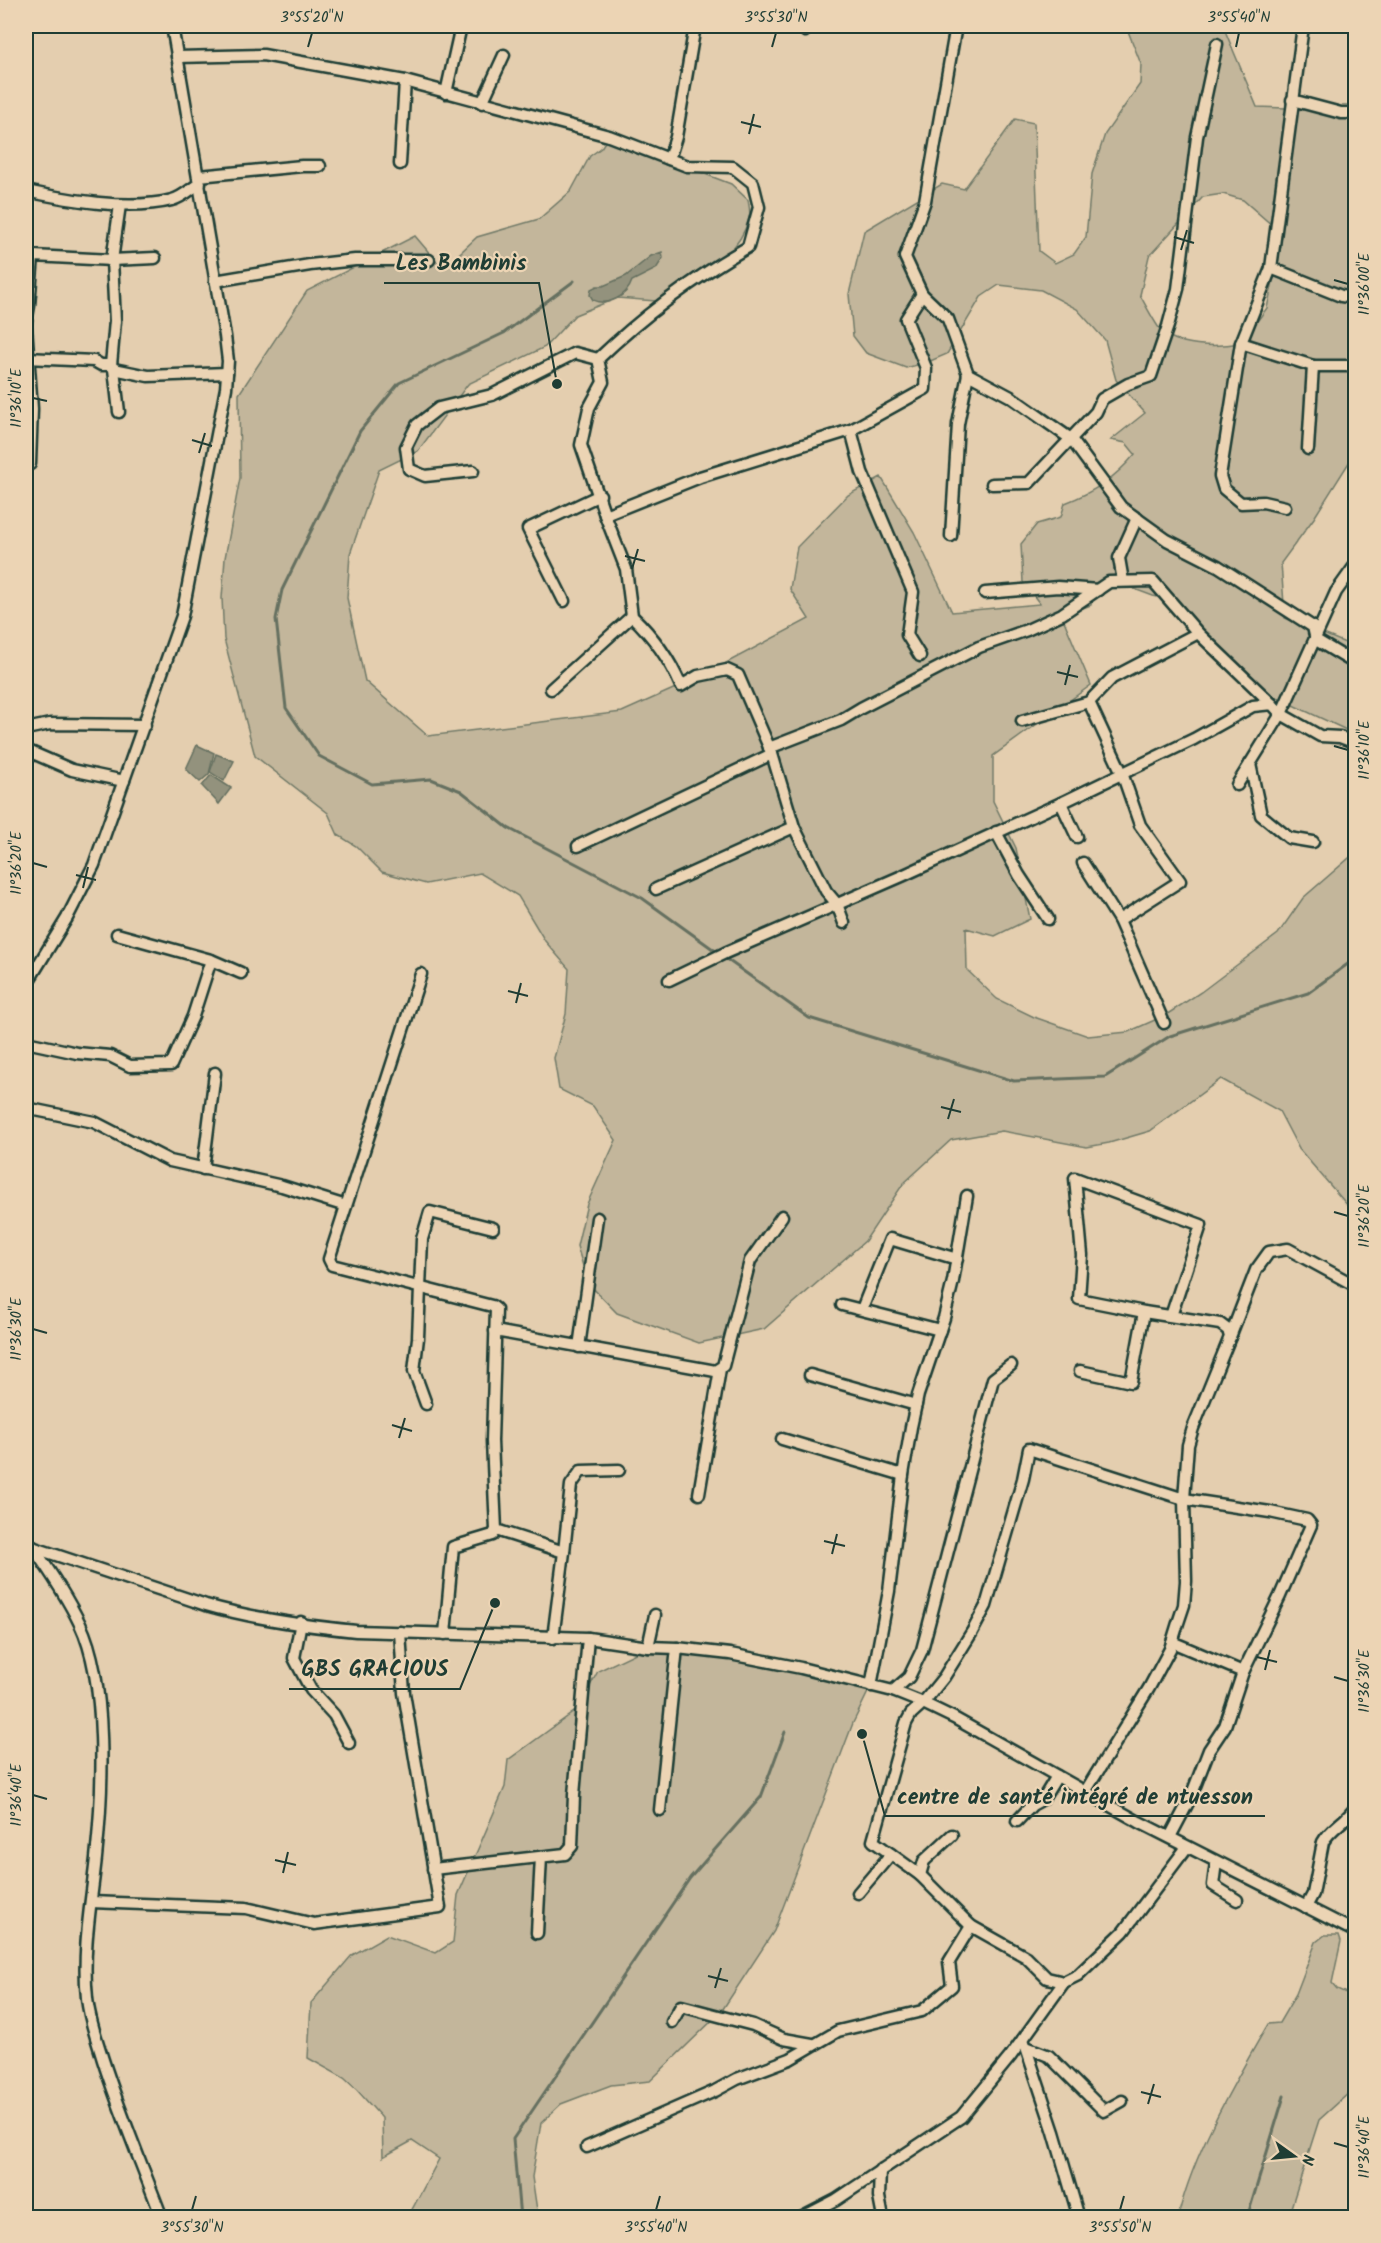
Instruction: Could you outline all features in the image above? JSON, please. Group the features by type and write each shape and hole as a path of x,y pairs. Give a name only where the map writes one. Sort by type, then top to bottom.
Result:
{"street":[{"path":"26,985 87,882 145,725 188,593 215,452 227,373 225,336 172,26"},
{"path":"446,93 461,26"},
{"path":"669,159 676,137 695,26"},
{"path":"951,536 958,424 968,374 948,320 922,294 905,257 925,201 956,26"},
{"path":"1285,507 1263,502 1241,503 1224,489 1220,476 1241,343 1270,268 1304,26"},
{"path":"992,484 1029,483 1096,412 1101,399 1128,384 1151,376 1178,289 1197,137 1216,44"},
{"path":"177,57 263,54 405,81 609,136 687,166 733,167 753,183 759,207 748,247 715,266 630,329 598,359"},
{"path":"482,102 504,55"},
{"path":"400,164 405,81"},
{"path":"1292,100 1341,113 1356,112"},
{"path":"26,191 54,197 120,205 174,200 199,179 302,166 320,166"},
{"path":"119,412 113,367 115,321 112,260 120,205"},
{"path":"30,464 32,409 26,324 33,256 112,260 155,258"},
{"path":"216,281 355,260 429,260"},
{"path":"1270,268 1341,296 1356,298"},
{"path":"605,515 700,477 851,430 925,389 926,368 906,319 922,294"},
{"path":"1241,343 1313,366 1356,366"},
{"path":"473,471 425,476 409,469 406,447 417,425 439,408 492,396 575,352 598,359"},
{"path":"28,358 94,361 101,365 148,376 227,373"},
{"path":"598,359 603,382 590,408 581,445 626,569 632,616 642,625 673,668 681,686 698,676 727,670 735,672 770,751 794,827 826,891 837,904 844,923"},
{"path":"1308,449 1313,366"},
{"path":"968,374 1011,397 1071,439 1121,507 1167,540 1218,566 1313,627 1316,640 1356,664"},
{"path":"851,430 862,472 913,592 907,634 920,656"},
{"path":"564,601 528,529 600,495"},
{"path":"1123,581 1119,558 1137,518"},
{"path":"1237,785 1281,714 1336,592 1356,564"},
{"path":"578,846 770,751 841,720 979,647 1027,630 1062,614 1109,582 1153,581 1198,633 1281,714 1320,736 1340,737 1356,743"},
{"path":"985,593 1058,587 1098,590"},
{"path":"551,689 632,616"},
{"path":"1022,721 1089,702 1112,678 1198,633"},
{"path":"1089,702 1122,772 1140,825 1180,880 1119,920"},
{"path":"669,980 1061,803 1194,739 1254,706 1272,704"},
{"path":"26,729 50,724 145,725"},
{"path":"26,750 72,770 124,781"},
{"path":"1250,764 1261,814 1289,838 1313,842"},
{"path":"1061,803 1077,837"},
{"path":"656,889 794,827"},
{"path":"996,832 1019,875 1048,919"},
{"path":"1083,863 1119,920 1164,1023"},
{"path":"117,934 210,960 241,973"},
{"path":"26,960 36,967"},
{"path":"26,1042 76,1053 110,1056 130,1066 171,1065 193,1016 210,960"},
{"path":"422,974 329,1259 330,1264 492,1306 497,1312 492,1441 496,1530 493,1535 453,1547 445,1634"},
{"path":"203,1169 215,1073"},
{"path":"26,1108 94,1122 147,1147 170,1161 282,1186 346,1206"},
{"path":"1171,1316 1200,1225 1075,1178 1082,1255 1079,1299 1144,1312 1220,1324 1228,1329 1230,1337"},
{"path":"871,1686 889,1591 903,1475 916,1405 953,1281 967,1196"},
{"path":"426,1404 414,1371 418,1338 422,1239 430,1212 493,1228"},
{"path":"699,1494 720,1369 723,1366 750,1261 782,1216"},
{"path":"579,1347 597,1218"},
{"path":"861,1310 890,1239 957,1259"},
{"path":"1085,1792 1139,1707 1172,1642 1184,1605 1186,1581 1184,1499 1188,1445 1192,1428 1256,1270 1269,1252 1288,1249 1356,1286"},
{"path":"842,1305 940,1330"},
{"path":"1080,1371 1131,1382 1144,1312"},
{"path":"495,1331 711,1370 720,1369"},
{"path":"892,1691 909,1677 922,1650 993,1379 1011,1365"},
{"path":"810,1375 916,1405"},
{"path":"782,1439 903,1475"},
{"path":"1064,1982 1047,1978 1026,1956 971,1926 920,1875 873,1841 906,1723 957,1657 986,1606 1023,1479 1029,1449 1184,1499 1270,1512 1306,1520 1311,1525 1243,1672 1225,1726 1209,1750 1190,1799 1170,1838"},
{"path":"553,1638 571,1485 581,1472 619,1470"},
{"path":"496,1530 564,1552"},
{"path":"28,1544 206,1605 301,1623 356,1631 588,1638 648,1647 730,1654 801,1668 892,1691 923,1703 1187,1847 1356,1932"},
{"path":"28,1544 80,1625 94,1668 98,1693 101,1771 97,1848 86,1950 87,1998 115,2100 162,2217"},
{"path":"648,1647 656,1615"},
{"path":"301,1623 294,1658 311,1690 334,1715 349,1743"},
{"path":"91,1902 246,1908 314,1924 440,1907 404,1693 400,1632"},
{"path":"433,1869 566,1854 572,1846 574,1795 588,1638"},
{"path":"1172,1642 1243,1672"},
{"path":"660,1810 677,1648"},
{"path":"1017,1821 1032,1805 1043,1799 1057,1776"},
{"path":"1306,1907 1313,1894 1323,1842 1356,1806"},
{"path":"920,1875 924,1860 952,1835"},
{"path":"801,2217 836,2200 962,2117 1025,2043 1064,1982 1078,1975 1123,1932 1187,1847"},
{"path":"858,1893 891,1854"},
{"path":"537,1933 541,1857"},
{"path":"1216,1862 1213,1886 1237,1900"},
{"path":"587,2147 715,2091 737,2079 790,2059 812,2044 838,2031 922,2010 951,1986 949,1962 971,1926"},
{"path":"672,2022 681,2006 753,2025 784,2039 812,2044"},
{"path":"1025,2043 1049,2056 1104,2111 1122,2101"},
{"path":"1025,2043 1054,2132 1078,2217"},
{"path":"880,2170 879,2197 883,2217"}],"shaded area":[{"path":"1126,26 1223,26 1257,107 1318,109 1355,106 1355,453 1314,518 1281,563 1285,618 1355,647 1355,734 1252,686 1203,634 1177,601 1153,596 1105,578 1094,588 1091,605 1062,616 1091,685 993,756 993,801 1016,848 1030,919 995,936 966,928 967,970 997,999 1034,1017 1088,1036 1128,1032 1166,1015 1201,992 1278,934 1303,898 1355,853 1355,1214 1299,1149 1279,1111 1221,1079 1150,1131 1109,1143 1087,1147 1002,1131 951,1140 903,1184 865,1241 764,1329 699,1343 617,1313 588,1283 577,1246 587,1204 616,1140 593,1106 559,1089 554,1058 566,1014 569,969 545,941 518,896 480,873 426,884 382,872 356,846 338,835 328,813 255,756 224,639 222,598 225,558 240,478 239,394 307,291 415,236 443,269 477,237 539,219 571,191 590,156 601,148 608,137 731,184 748,200 750,216 744,231 737,244 716,266 669,302 617,298 575,315 545,347 468,384 418,451 379,470 350,554 347,598 365,681 428,736 622,712 698,678 809,619 790,589 797,547 848,495 881,477 914,532 952,612 1040,604 1023,582 1021,544 1037,524 1061,517 1065,503 1103,483 1135,454 1126,443 1111,440 1145,413 1116,380 1105,340 1077,309 1041,290 999,285 981,297 947,354 906,368 866,353 853,336 849,294 864,231 942,184 964,189 1015,119 1034,123 1039,251 1055,263 1074,254 1086,237 1092,174 1105,134 1140,84 1141,64","holes":["1223,194 1243,200 1274,227 1281,246 1267,308 1241,343 1221,345 1186,343 1166,335 1156,324 1140,295 1149,256 1203,197"]},
{"path":"662,252 663,258 656,269 632,281 626,291 616,299 605,302 593,300 590,295 591,289 626,276 651,256"},
{"path":"197,745 214,753 209,774 200,782 186,769"},
{"path":"216,754 234,761 224,781 210,772"},
{"path":"211,775 231,788 219,804 202,786"},
{"path":"648,1647 677,1648 871,1686 853,1723 774,1931 721,2012 650,2081 611,2085 561,2104 541,2123 532,2177 538,2217 408,2217 439,2159 412,2141 383,2157 382,2118 344,2078 308,2058 311,2003 352,1955 387,1935 436,1953 453,1942 458,1895 505,1787 508,1760 578,1709 598,1671"},
{"path":"1325,1935 1339,1935 1341,1941 1332,1983 1337,1989 1355,1997 1355,2091 1349,2093 1319,2120 1288,2217 1178,2217 1194,2167 1216,2118 1268,2024 1279,2023 1296,1994 1316,1942"}],"waterway":[{"path":"574,281 504,333 399,383 360,431 282,590 276,619 286,708 319,756 372,784 431,779 461,791 508,828 642,898 717,952"},
{"path":"722,956 809,1018 1014,1081 1105,1077 1170,1036 1308,993 1356,958"},
{"path":"520,2218 513,2139 690,1878 761,1797 785,1732"},
{"path":"1247,2218 1284,2096"}],"place":[{"name":"Les Bambinis","path":"557,384"},
{"name":"GBS GRACIOUS","path":"495,1603"},
{"name":"centre de santé intégré de ntuesson","path":"862,1734"}]}
